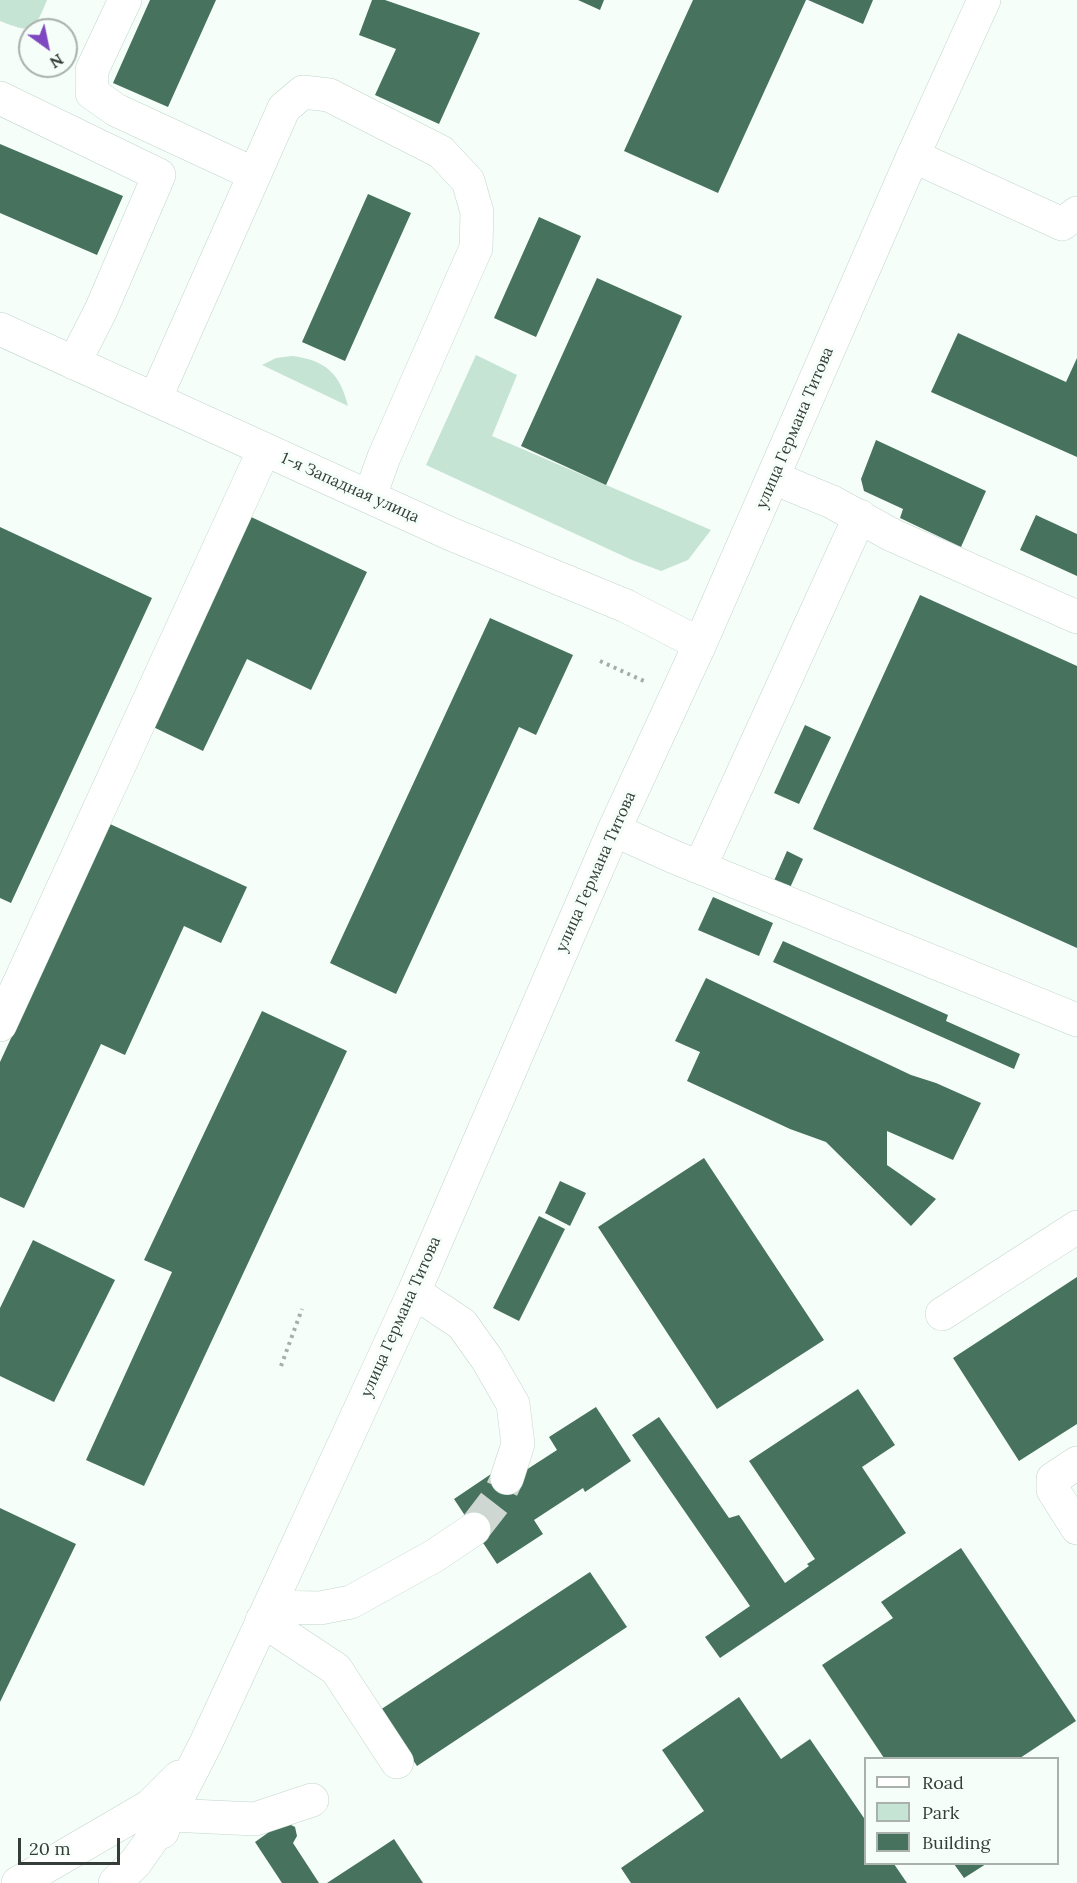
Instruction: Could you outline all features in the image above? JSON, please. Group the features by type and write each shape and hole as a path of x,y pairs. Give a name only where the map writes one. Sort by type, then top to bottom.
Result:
{"street":[{"path":"125,0 92,70 92,93 116,110 254,174"},
{"name":"улица Германа Титова","path":"206,1743 414,1292 614,830 774,478 984,0"},
{"path":"155,399 284,108 303,92 329,94 441,152 468,181 477,212 476,248 384,457 370,496"},
{"path":"0,98 159,175 101,310 74,363"},
{"path":"914,156 1062,224 1077,213"},
{"name":"1-я Западная улица","path":"0,329 451,534 626,606 700,644"},
{"path":"0,1025 264,450"},
{"path":"774,478 832,502 892,535 1077,617"},
{"path":"700,867 860,516"},
{"path":"614,830 1077,1020"},
{"path":"942,1314 1077,1227"},
{"path":"414,1292 462,1324 487,1359 513,1404 518,1444 507,1478"},
{"path":"1077,1463 1053,1479 1053,1490 1077,1528"},
{"path":"266,1614 351,1602 434,1556 474,1529"},
{"path":"266,1614 336,1669 397,1762"},
{"path":"140,1883 169,1815 206,1743"},
{"path":"18,1883 150,1806 175,1783 206,1743"},
{"path":"169,1815 255,1819 312,1800"},
{"path":"115,1883 136,1862 169,1815"}],"path":[{"path":"600,661 648,683"},
{"path":"281,1366 302,1309"}],"green space":[{"path":"0,0 47,0 39,18 18,18 18,28 0,21"},
{"path":"476,355 517,375 492,436 711,530 688,560 661,571 632,560 426,465"},
{"path":"292,356 314,361 329,370 341,385 348,406 262,365 276,358"}],"building":[{"path":"150,0 216,0 168,107 113,83"},
{"path":"372,0 385,0 480,33 439,124 375,95 396,49 359,35"},
{"path":"578,0 604,0 600,10"},
{"path":"693,0 806,0 718,193 624,151"},
{"path":"808,0 873,0 863,24"},
{"path":"0,144 123,196 97,255 0,213"},
{"path":"368,194 411,213 345,361 302,342"},
{"path":"539,217 581,236 536,337 494,318"},
{"path":"597,278 682,316 606,485 521,446"},
{"path":"958,333 1066,382 1077,358 1077,457 931,392"},
{"path":"876,440 986,491 961,547 900,518 903,509 864,491 861,479"},
{"path":"247,515 367,572 311,690 247,659 203,751 147,724"},
{"path":"1036,515 1077,534 1077,576 1020,550"},
{"path":"0,527 152,598 11,903 0,898"},
{"path":"920,595 1077,666 1077,948 813,829"},
{"path":"490,618 573,655 536,735 519,727 396,994 330,963"},
{"path":"805,725 831,737 799,804 774,793"},
{"path":"110,824 247,887 221,943 184,926 125,1055 101,1044 24,1208 0,1197 0,1062"},
{"path":"787,851 803,859 789,890 773,883"},
{"path":"713,897 773,923 759,956 698,930"},
{"path":"783,941 948,1015 946,1021 1020,1054 1014,1069 773,962"},
{"path":"706,978 911,1075 936,1083 981,1103 953,1160 887,1131 887,1165 936,1199 911,1226 826,1142 790,1129 687,1081 700,1052 675,1041"},
{"path":"262,1011 347,1051 144,1486 86,1460 172,1272 144,1260"},
{"path":"704,1158 824,1340 717,1409 598,1227"},
{"path":"560,1181 586,1193 570,1226 545,1213"},
{"path":"539,1216 565,1229 519,1321 493,1308"},
{"path":"33,1240 115,1280 54,1402 0,1376 0,1308"},
{"path":"1077,1277 1077,1424 1019,1461 953,1358"},
{"path":"858,1389 895,1445 862,1467 906,1533 720,1658 705,1637 750,1606 632,1435 659,1417 729,1518 739,1515 785,1583 815,1559 749,1461"},
{"path":"596,1407 631,1461 585,1492 583,1488 534,1520 543,1534 497,1564 454,1499 500,1468 509,1481 557,1450 549,1437"},
{"path":"0,1508 76,1544 0,1702"},
{"path":"961,1548 1076,1721 1022,1757 883,1757 822,1665 893,1618 881,1602"},
{"path":"590,1572 627,1627 417,1766 380,1710"},
{"path":"739,1697 781,1759 810,1739 864,1818 864,1865 895,1865 907,1883 631,1883 621,1868 704,1811 662,1750"},
{"path":"287,1823 295,1827 297,1836 293,1843 319,1883 282,1883 255,1842 279,1825"},
{"path":"394,1839 423,1883 327,1883 376,1851"},
{"path":"955,1865 984,1865 964,1878"}],"tunnel":[{"path":"474,1529 498,1498 507,1478"}]}
